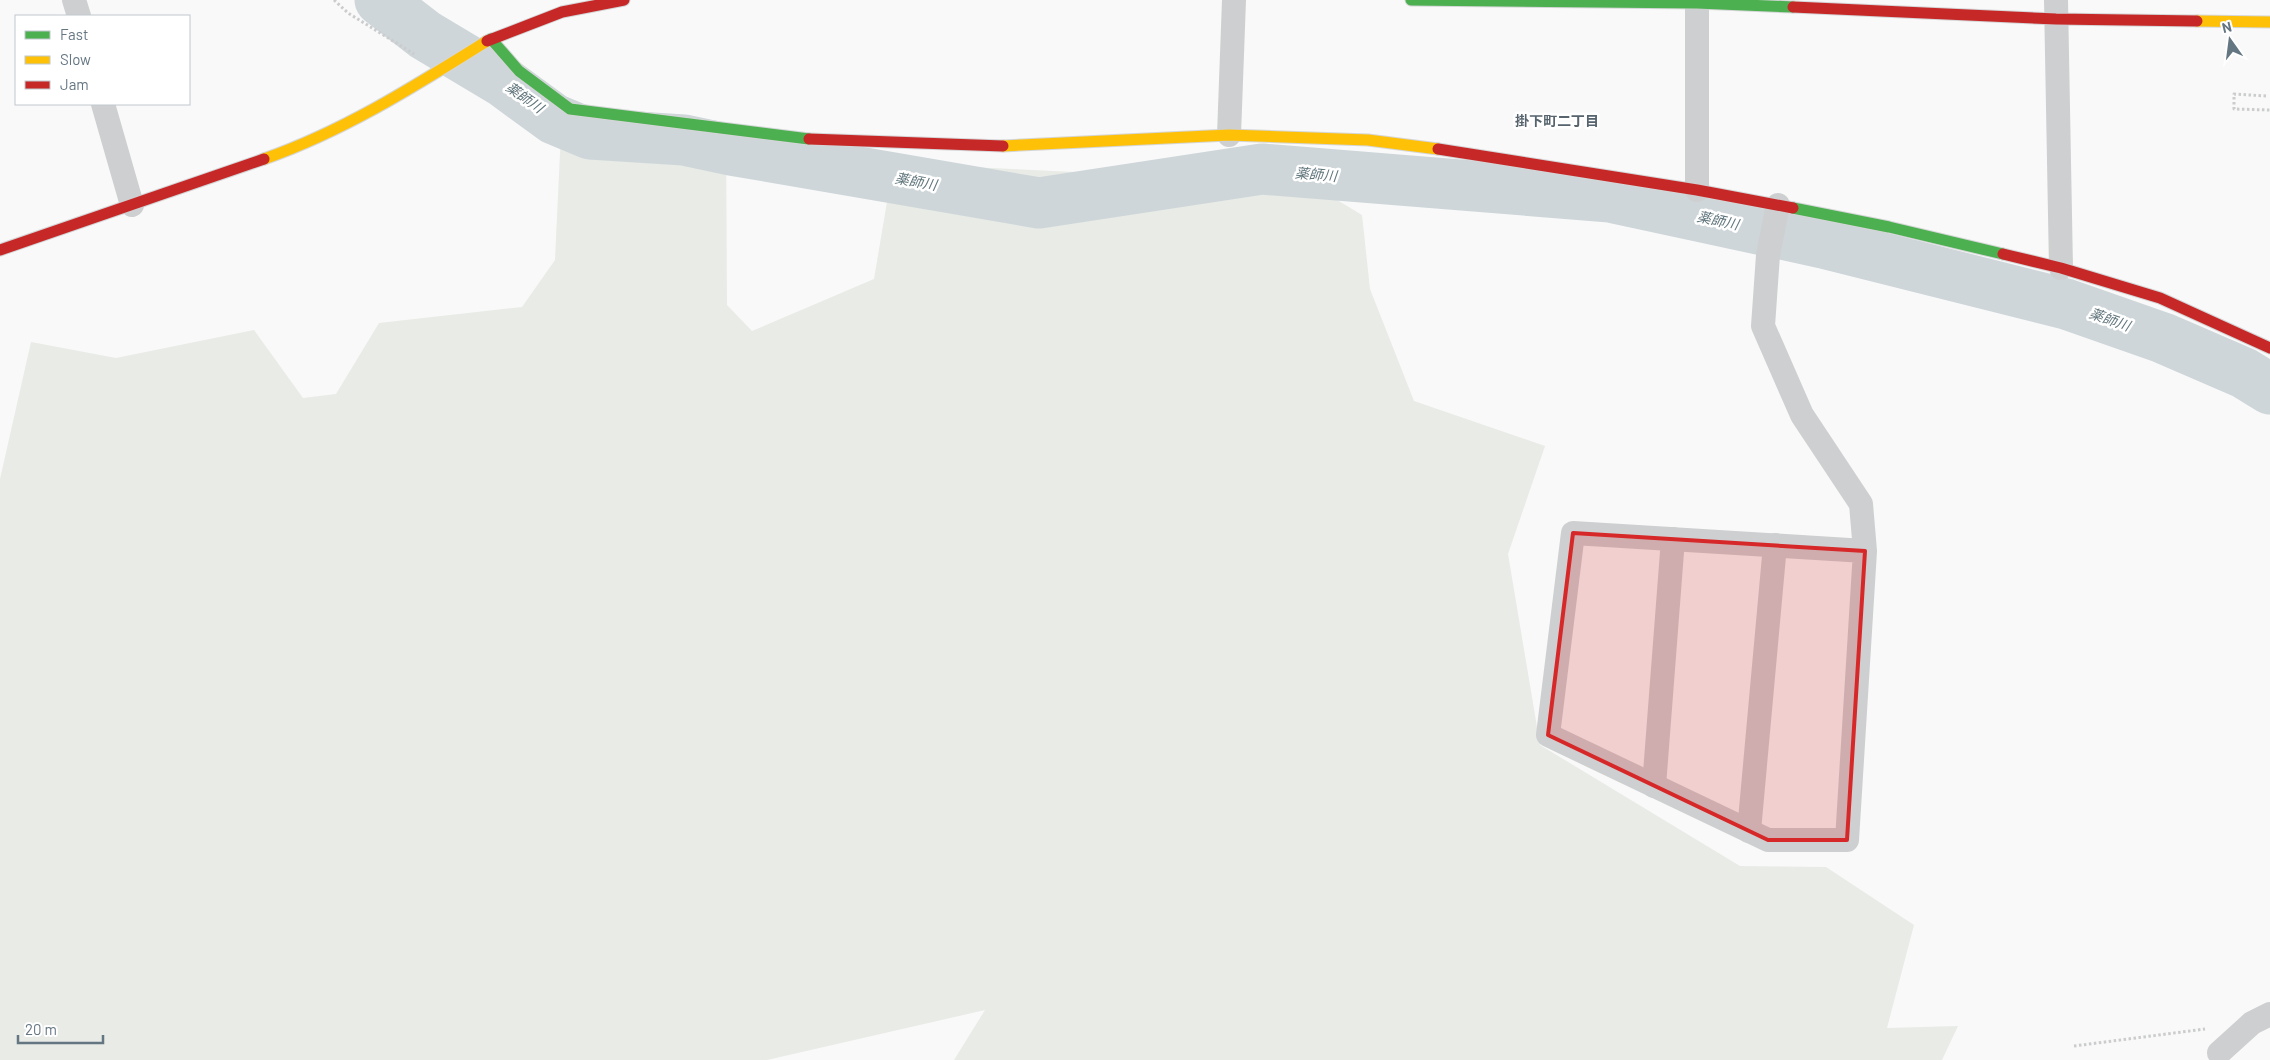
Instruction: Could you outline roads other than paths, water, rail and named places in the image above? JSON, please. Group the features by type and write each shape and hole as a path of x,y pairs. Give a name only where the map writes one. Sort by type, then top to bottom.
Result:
{"street":[{"path":"74,0 79,15"},
{"path":"0,250 267,158 323,135 377,109 491,38 562,6 624,0"},
{"path":"1229,134 1234,0"},
{"path":"1411,0 1697,2 2056,9 2270,22"},
{"path":"1697,2 1697,190"},
{"path":"2056,9 2061,268"},
{"path":"491,38 518,71 570,109 621,117 790,138 1018,147 1229,134 1368,140 1510,159 1697,190 1889,227 2061,268 2160,298 2270,348"},
{"path":"104,105 132,205"},
{"path":"1778,205 1768,255 1763,326 1802,415 1861,504 1865,551 1847,840 1768,840 1548,735 1574,533 1865,551"},
{"path":"1654,786 1673,539"},
{"path":"1748,831 1774,545"},
{"path":"2220,1053 2252,1023 2270,1014"}],"waterway":[{"name":"薬師川","path":"380,0 425,35 502,81 554,119 590,134 684,140 731,150 1039,203 1262,169 1610,197 1823,243 2066,304 2163,338 2244,373 2270,389"}],"district":[{"name":"掛下町二丁目","path":"1557,120"}]}
